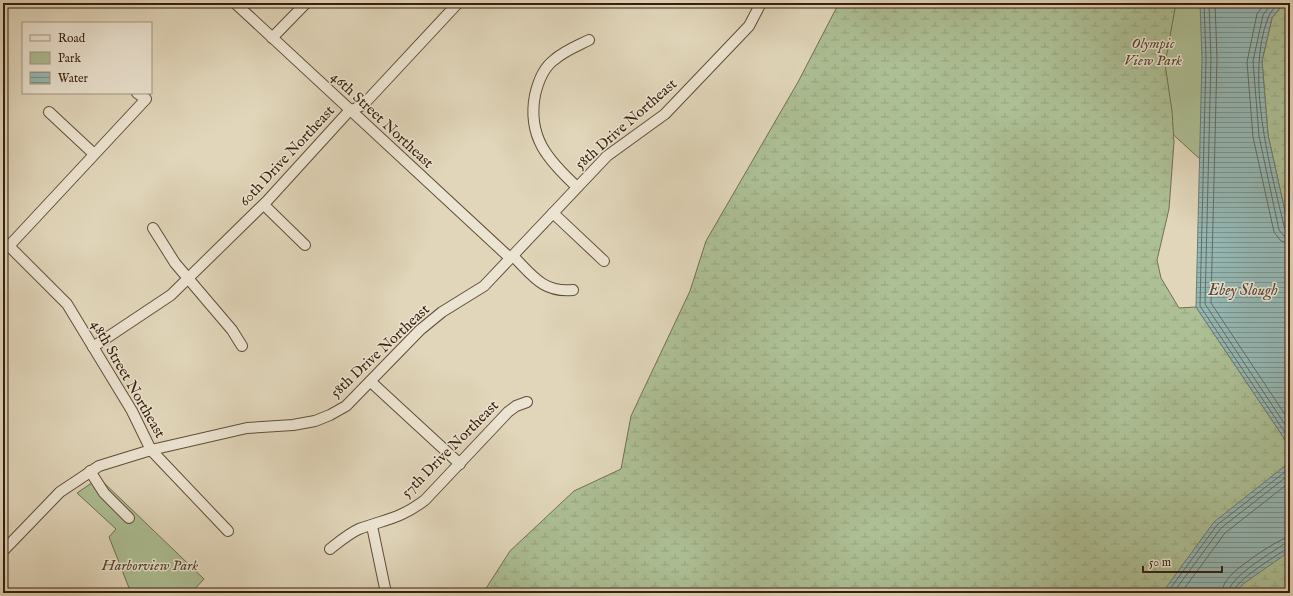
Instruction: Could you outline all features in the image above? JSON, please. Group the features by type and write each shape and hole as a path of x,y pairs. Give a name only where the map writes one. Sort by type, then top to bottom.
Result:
{"street":[{"name":"46th Street Northeast","path":"235,3 349,110 511,257 548,288 561,291 573,290"},
{"path":"272,38 306,3"},
{"name":"60th Drive Northeast","path":"92,347 171,295 264,205 349,110 363,105 458,3"},
{"name":"58th Drive Northeast","path":"3,551 56,496 99,466 151,450 247,428 293,425 315,421 346,406 420,330 442,312 484,286 607,156 665,114 749,26 761,3"},
{"path":"577,187 548,157 539,142 533,121 533,105 537,86 544,70 559,56 589,40"},
{"path":"6,244 146,99 138,94"},
{"path":"49,112 94,154"},
{"path":"264,205 305,245"},
{"path":"553,213 604,261"},
{"path":"153,228 187,279 232,330 242,346"},
{"name":"48th Street Northeast","path":"6,244 67,304 132,411 151,450 228,531"},
{"path":"371,382 460,464"},
{"name":"57th Drive Northeast","path":"330,549 350,534 394,519 412,510 425,500 508,412 516,406 527,402"},
{"path":"90,472 104,493 129,518"},
{"path":"372,526 386,593"}],"green space":[{"path":"839,3 1176,3 1165,64 1172,111 1174,142 1169,209 1157,260 1161,278 1179,308 1196,307 1290,447 1290,593 483,593 510,551 574,491 621,469 631,416 690,291 706,241 798,82"},
{"name":"Olympic View Park","path":"1029,3 1212,3 1201,160"},
{"path":"1284,3 1290,3 1290,234 1268,135 1262,61 1272,18"},
{"name":"Harborview Park","path":"99,478 204,579 191,593 131,593 109,537 116,529 77,493"}],"water":[{"name":"Ebey Slough","path":"1200,3 1284,3 1272,18 1262,61 1268,135 1290,234 1290,447 1196,307 1202,58"},
{"path":"1290,462 1290,551 1243,584 1236,593 1162,593 1214,522"}]}
